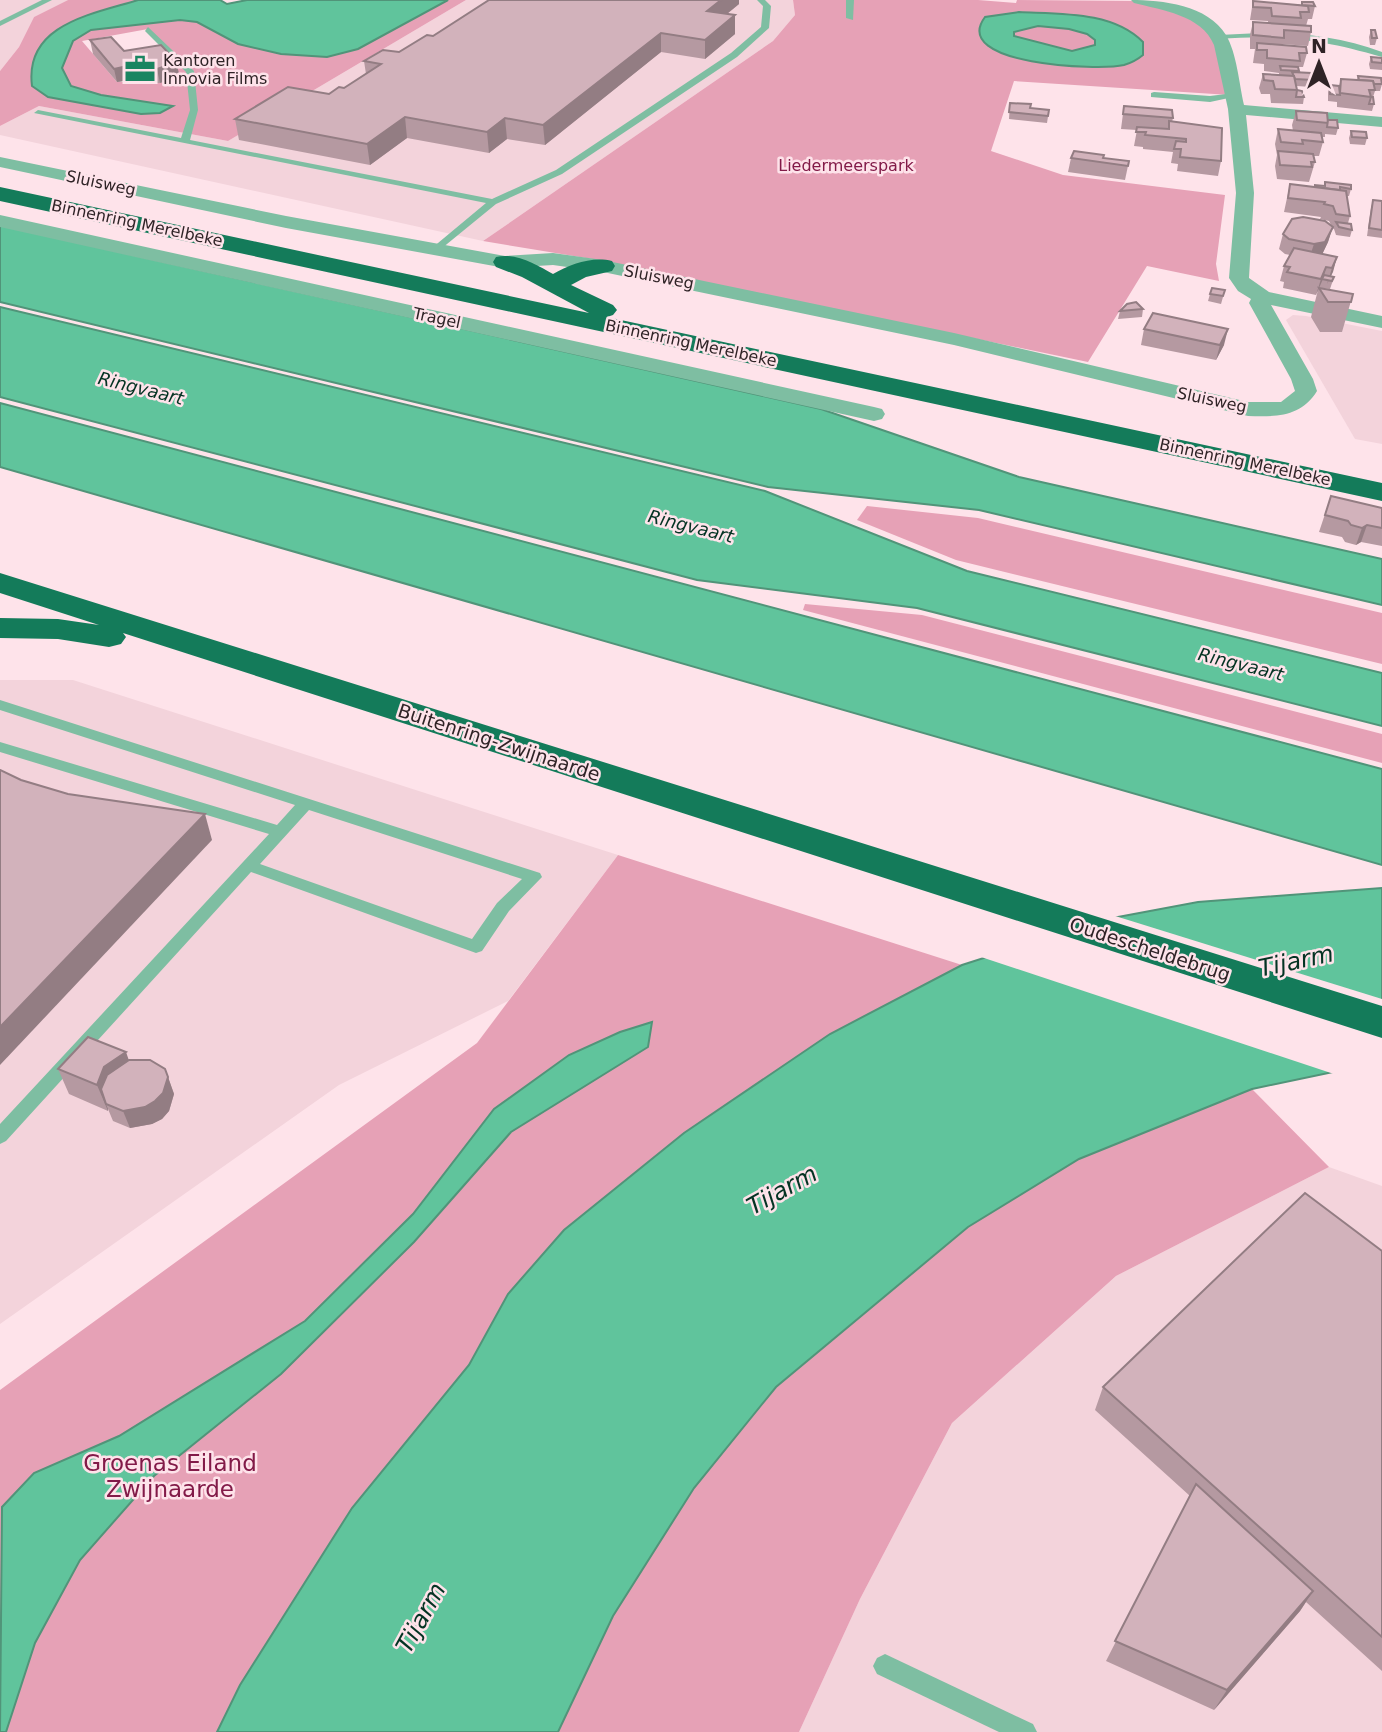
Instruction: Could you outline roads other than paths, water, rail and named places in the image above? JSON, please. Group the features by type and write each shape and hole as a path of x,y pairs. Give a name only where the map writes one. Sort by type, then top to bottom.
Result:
{"highway":[{"name":"Binnenring Merelbeke","path":"0,194 1382,492"},
{"path":"505,261 591,306 684,341"},
{"path":"555,285 568,274 584,268 603,266"},
{"name":"Buitenring-Zwijnaarde","path":"0,583 998,901"},
{"path":"0,628 84,632 138,645 193,645"},
{"name":"Oudescheldebrug","path":"998,901 1382,1022"}],"street":[{"path":"1139,0 1205,13 1219,37 1235,103 1245,193 1239,278 1245,287 1262,297 1382,322"},
{"path":"1167,6 1191,0"},
{"path":"1235,103 1382,122"},
{"name":"Sluisweg","path":"0,162 286,222 436,250 505,261 553,259 603,266 954,338 1248,409 1292,407 1302,401 1306,391 1302,379 1259,303 1262,297"},
{"name":"Tragel","path":"0,220 874,414"}],"lane":[{"path":"0,24 48,0"},
{"path":"436,250 493,201 559,172 734,55 765,28 767,6 761,0"},
{"path":"850,0 850,18"},
{"path":"148,29 190,71 194,110 185,141"},
{"path":"1219,37 1248,34 1343,40 1382,55"},
{"path":"1154,95 1235,103"},
{"path":"38,113 493,201"},
{"path":"0,705 534,877 503,907 476,947 250,866"},
{"path":"0,747 281,832"},
{"path":"0,1136 307,803"},
{"path":"885,1666 1025,1732"}],"water":[{"path":"138,0 220,0 227,4 247,0 448,0 358,49 327,57 281,54 238,44 197,22 180,20 91,30 73,41 62,68 71,86 101,95 173,106 160,113 141,114 48,97 32,86 32,65 39,48 50,35 83,17"},
{"path":"1019,12 1068,14 1101,19 1131,32 1143,42 1143,55 1127,64 1087,67 1032,61 1007,55 988,46 980,33 985,17","holes":["1038,26 1087,34 1095,40 1095,45 1072,51 1014,36 1014,32"]},
{"path":"0,225 821,409 1019,477 1382,559 1382,605 979,510 768,487 0,302"},
{"name":"Ringvaart","path":"0,307 765,491 967,571 1382,673 1382,726 917,608 697,580 0,397"},
{"path":"0,403 1382,769 1382,865 0,467"},
{"name":"Tijarm","path":"1382,888 1382,1066 1333,1072 1252,1089 1079,1159 968,1227 776,1387 694,1488 613,1616 558,1732 217,1732 240,1685 352,1508 469,1365 508,1294 564,1230 684,1133 830,1034 962,965 1102,920 1198,902"},
{"path":"652,1022 648,1047 511,1132 414,1242 281,1374 154,1476 80,1560 35,1643 6,1732 0,1732 2,1507 34,1473 119,1436 305,1321 413,1214 494,1109 569,1055 620,1032"}],"place":[{"name":"Kantoren Innovia Films","path":"140,69"}],"park label":[{"name":"Liedermeerspark","path":"846,165"},
{"name":"Groenas Eiland Zwijnaarde","path":"170,1476"}]}
